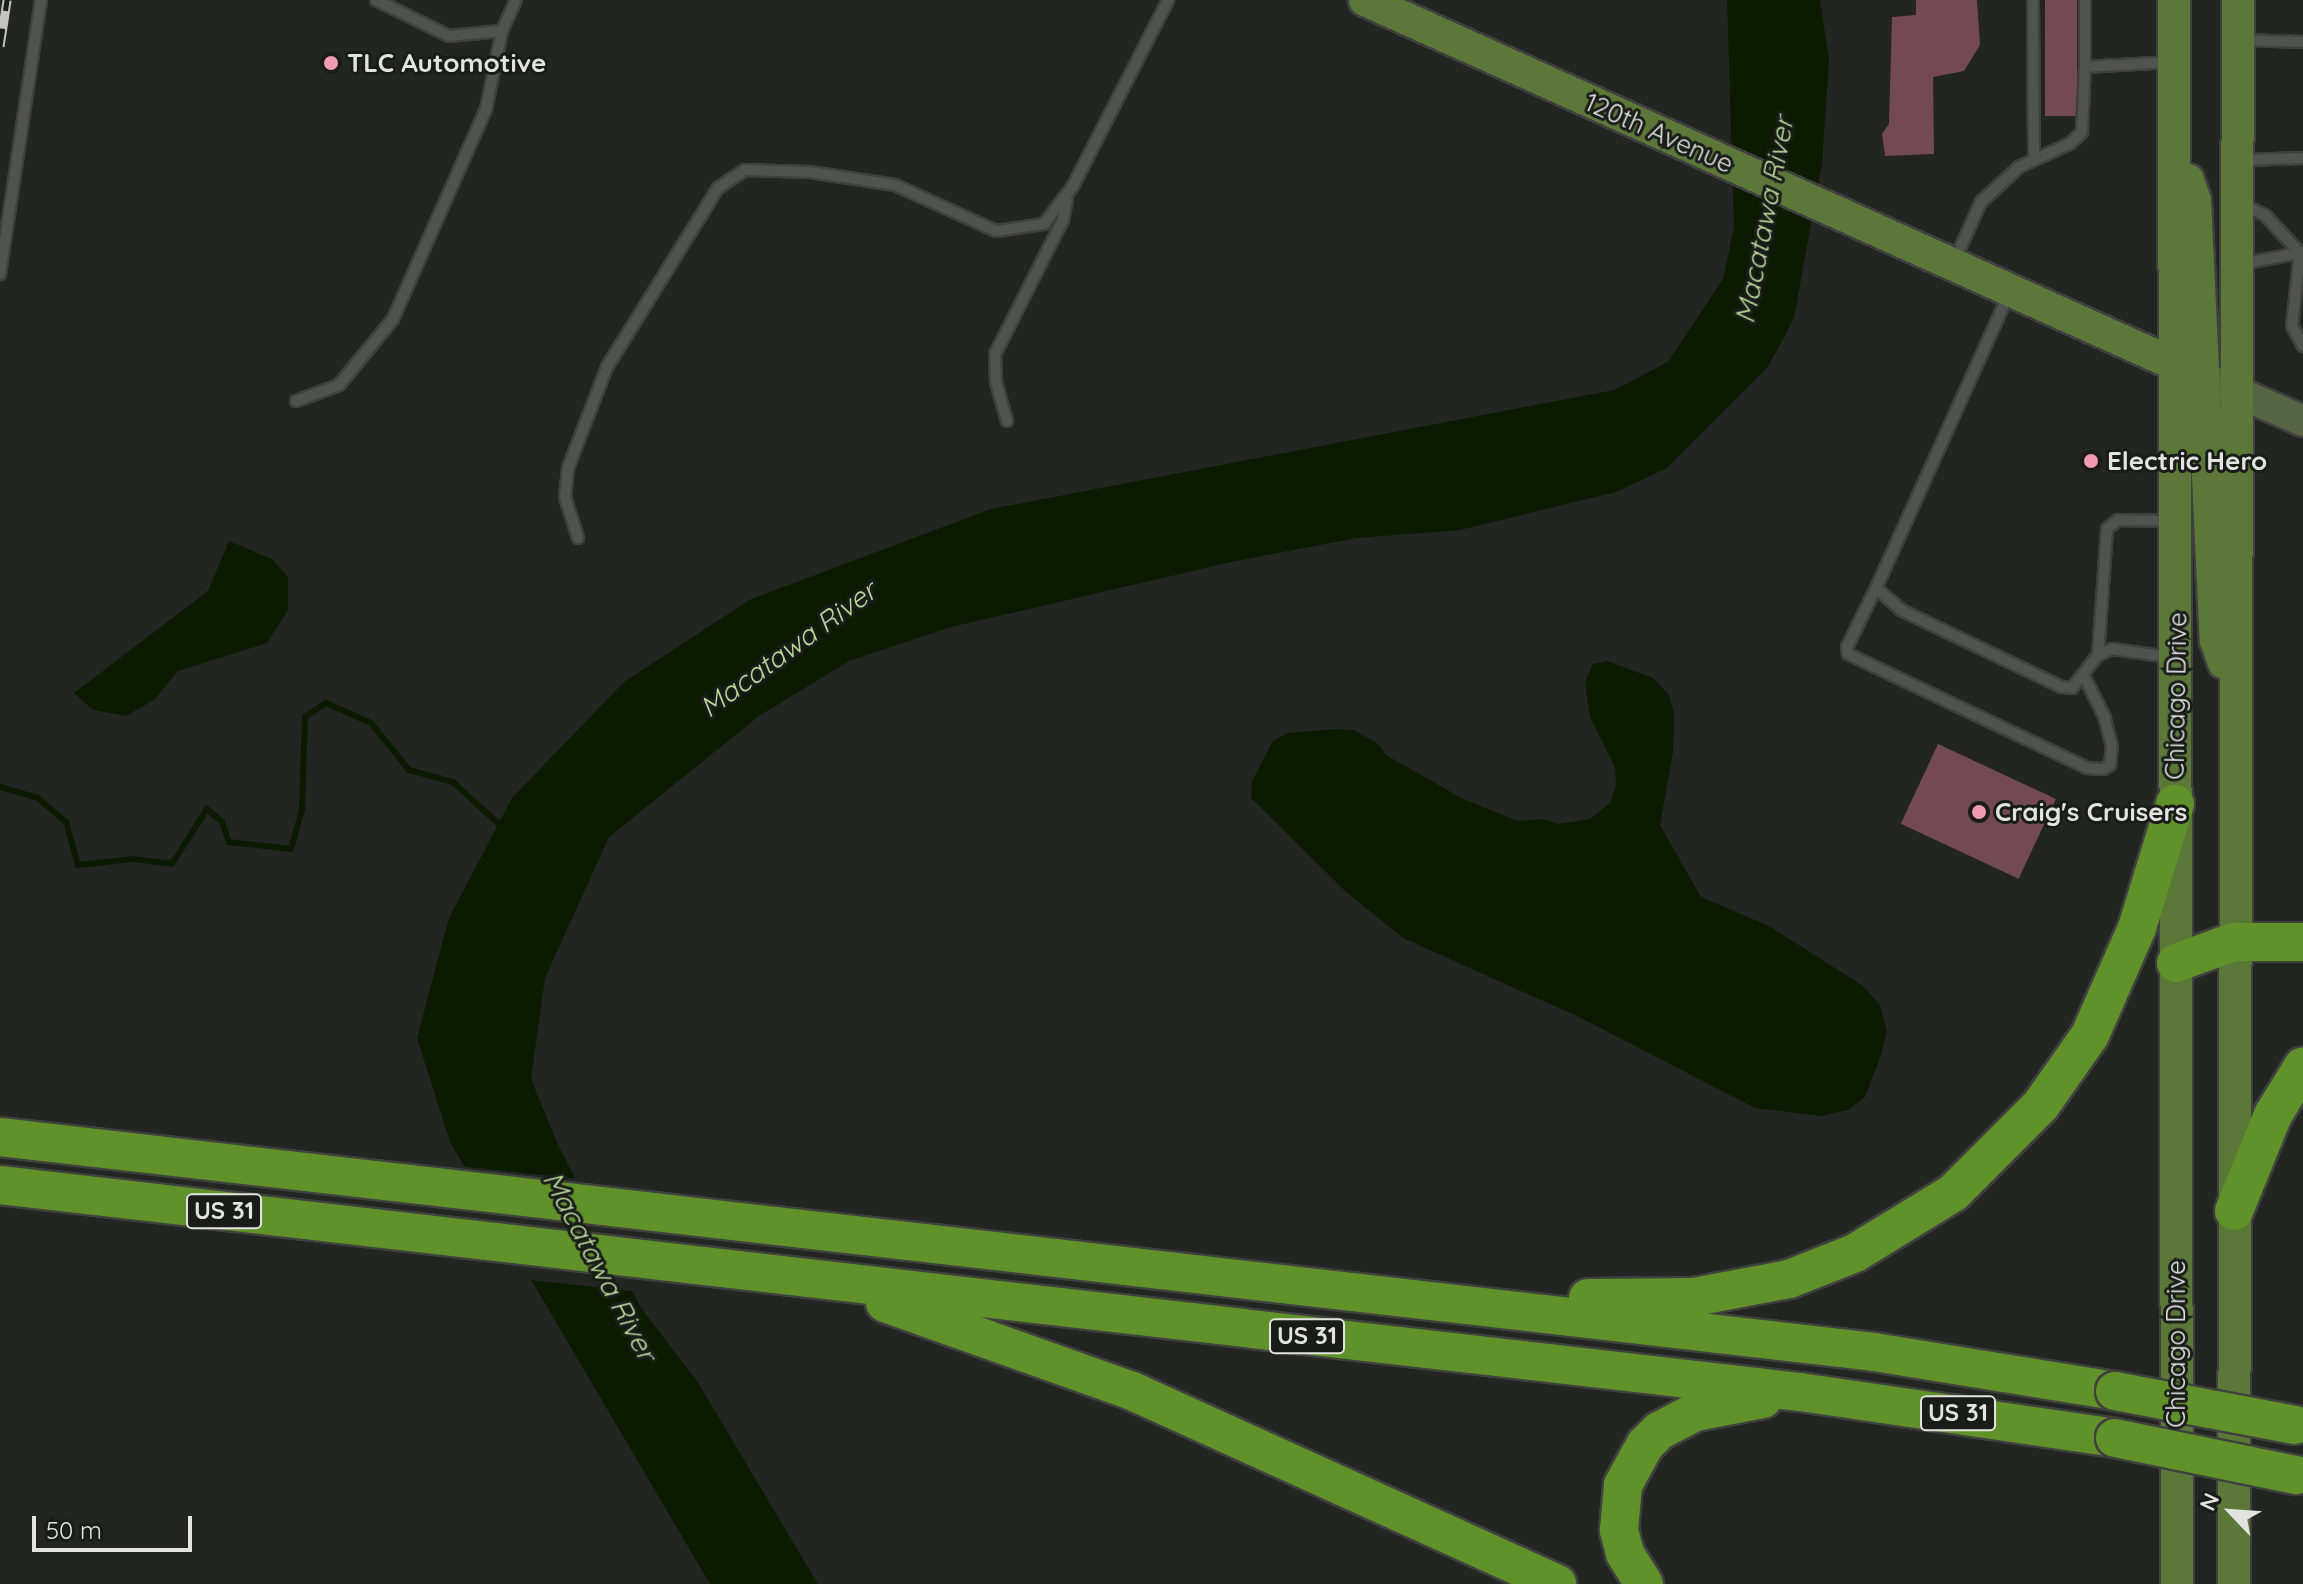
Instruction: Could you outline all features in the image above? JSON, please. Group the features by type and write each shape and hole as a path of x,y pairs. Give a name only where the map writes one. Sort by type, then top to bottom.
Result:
{"highway":[{"path":"1394,1297 1661,1299 1724,1293 1820,1267 1921,1215 2012,1138 2075,1059 2122,967 2175,804"},
{"path":"2176,963 2233,942 2303,942"},
{"path":"2234,1211 2273,1115 2303,1066"},
{"name":"US 31","path":"0,1137 1874,1352 2115,1391 2299,1426"},
{"name":"US 31","path":"0,1185 1800,1392 2115,1438 2300,1475"},
{"path":"814,1279 1087,1373 1557,1584"},
{"path":"1644,1584 1625,1553 1619,1530 1623,1485 1645,1445 1659,1431 1695,1412 1800,1392"}],"main road":[{"name":"120th Avenue","path":"1365,0 2203,377"},
{"name":"Chicago Drive","path":"2174,0 2172,363 2177,658 2177,1584"},
{"path":"2234,1584 2233,942 2237,700 2238,0"},
{"path":"2175,140 2195,200 2216,640 2237,700"},
{"path":"2203,377 2303,421"}],"lane":[{"path":"0,274 41,0"},
{"path":"376,0 449,36 502,31"},
{"path":"296,401 339,385 393,319 486,109 502,31 516,0"},
{"path":"578,538 565,497 568,468 607,367 718,188 745,170 810,172 895,185 996,231 1044,224 1068,194 1168,0"},
{"path":"2033,0 2034,158"},
{"path":"1953,264 1981,202 2034,158 2057,151 2082,132 2085,0"},
{"path":"2238,40 2303,42"},
{"path":"2085,67 2176,62"},
{"path":"2237,160 2303,158"},
{"path":"1007,421 996,382 995,354 1063,220 1068,194"},
{"path":"2237,202 2265,215 2302,252"},
{"path":"2237,265 2302,252"},
{"path":"2302,252 2292,326 2303,346"},
{"path":"2011,290 1847,647 1848,654 2087,768 2103,769 2110,765 2112,747 2105,718 2084,676"},
{"path":"1876,588 1901,610 2062,687 2072,688 2098,655 2107,529 2118,520 2176,521"},
{"path":"2098,655 2112,649 2177,658"}],"water":[{"name":"Macatawa River","path":"1727,0 1820,0 1829,60 1822,163 1794,318 1768,367 1667,468 1616,492 1460,530 1357,538 1236,561 951,627 849,661 759,716 609,837 545,978 531,1079 558,1145 641,1308 697,1381 818,1584 710,1584 450,1142 417,1038 449,918 512,798 624,682 751,599 991,509 1614,390 1668,362 1723,279 1734,227"},
{"path":"229,541 272,559 288,577 288,610 267,643 178,671 154,700 126,716 93,710 74,693 208,591"},
{"path":"1607,661 1653,678 1669,695 1674,713 1673,752 1660,825 1701,897 1769,926 1863,986 1880,1005 1887,1031 1880,1058 1865,1097 1848,1110 1821,1116 1755,1108 1579,1017 1403,938 1345,891 1251,798 1252,781 1273,741 1287,733 1354,730 1378,744 1386,755 1463,799 1518,821 1543,819 1558,824 1590,819 1610,803 1616,786 1615,767 1590,717 1585,682 1593,664"}],"pier":[{"path":"459,1166 580,1179 638,1292 522,1279"}],"building":[{"path":"1916,0 1977,0 1980,45 1964,71 1933,77 1934,154 1885,156 1882,134 1889,124 1892,17 1916,15"},
{"path":"2045,0 2077,0 2077,116 2045,116"},
{"name":"Craig's Cruisers","path":"1938,744 2056,799 2019,879 1901,824"}],"waterway":[{"path":"0,787 38,798 66,822 78,865 133,859 172,864 207,809 222,822 229,842 291,849 302,810 305,717 326,703 371,723 409,770 453,782 500,825 505,824"}],"railway":[{"path":"0,46 7,0"}],"place":[{"name":"TLC Automotive","path":"331,63"},
{"name":"Electric Hero","path":"2091,461"},
{"name":"Craig's Cruisers","path":"1979,812"}]}
